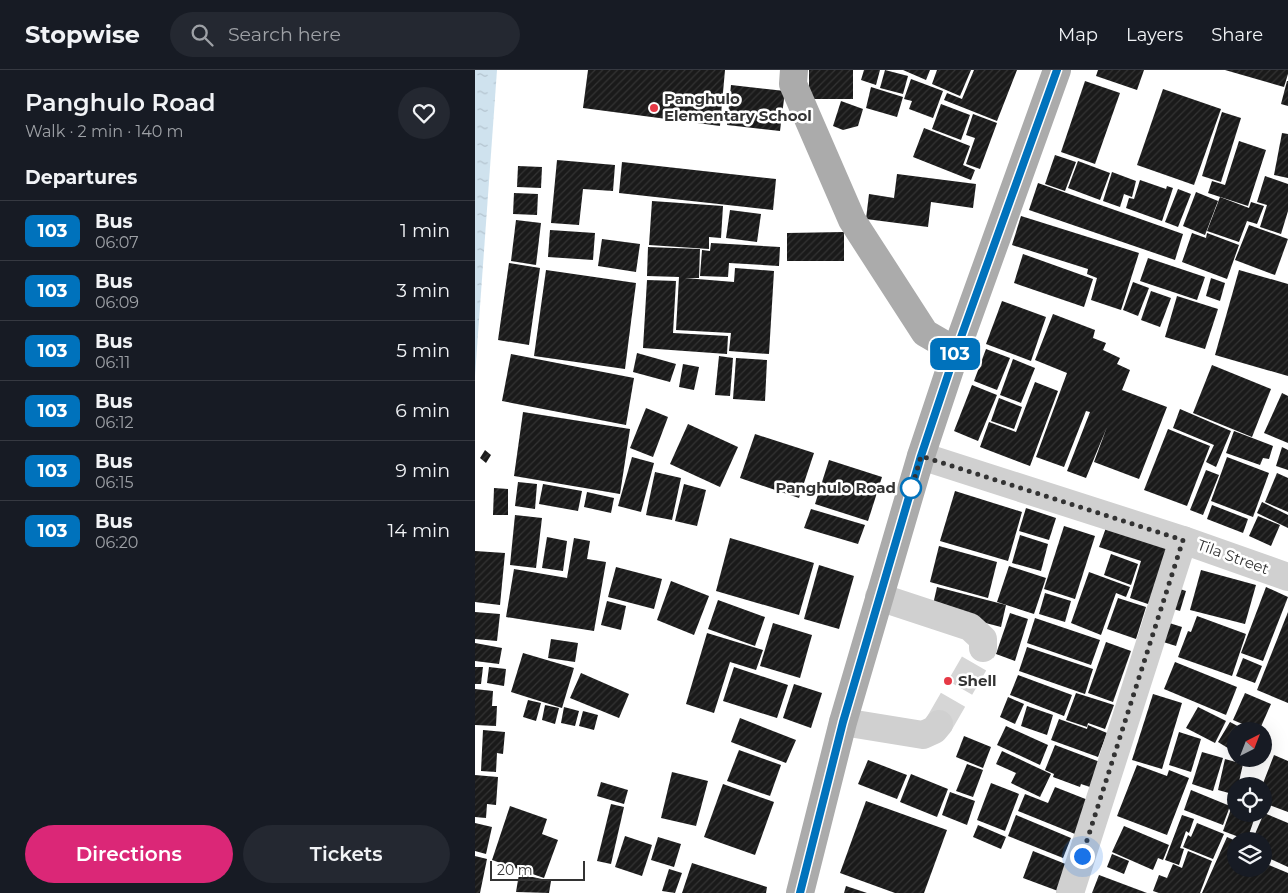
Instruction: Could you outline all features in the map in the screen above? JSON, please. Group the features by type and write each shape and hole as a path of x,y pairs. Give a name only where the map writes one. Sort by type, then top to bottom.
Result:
{"main road":[{"path":"794,70 793,84 852,220 925,333 956,351"},
{"path":"800,893 843,722 921,456 956,351 1057,70"}],"street":[{"name":"Tila Street","path":"921,456 1183,540 1288,577"},
{"path":"1070,893 1183,540"},
{"path":"879,598 970,628 983,639 983,648"},
{"path":"843,722 923,735 935,730 939,724"}],"water":[{"path":"475,70 497,70 475,376"}],"building":[{"path":"588,70 725,70 720,126 583,108"},
{"path":"809,70 853,70 853,99 809,99"},
{"path":"864,70 880,70 876,85 861,80"},
{"path":"885,70 908,76 903,94 880,88"},
{"path":"903,70 930,70 926,80"},
{"path":"937,70 971,70 960,96 932,84"},
{"path":"974,70 1017,70 997,121 944,100 947,93 962,99"},
{"path":"1098,70 1144,70 1137,90 1096,76"},
{"path":"1225,70 1288,70 1288,74 1284,87"},
{"path":"911,79 943,91 933,118 909,109 912,101 904,99"},
{"path":"1085,81 1120,93 1095,164 1061,152"},
{"path":"1288,81 1288,106 1281,104"},
{"path":"731,85 785,91 780,131 727,125"},
{"path":"871,87 903,97 897,117 866,108"},
{"path":"1163,89 1221,109 1194,185 1137,165"},
{"path":"841,101 863,109 858,126 843,130 833,126"},
{"path":"941,104 970,115 961,140 932,129"},
{"path":"1222,112 1241,118 1221,182 1202,176"},
{"path":"973,114 997,123 980,169 966,164 975,138 966,135"},
{"path":"924,128 970,146 963,165 975,170 971,180 913,157"},
{"path":"1282,133 1288,134 1288,178 1274,175"},
{"path":"1239,141 1266,150 1248,206 1208,193 1212,181 1225,185"},
{"path":"1055,155 1076,162 1065,191 1045,184"},
{"path":"557,160 615,165 613,191 583,189 579,225 551,223"},
{"path":"1078,161 1110,173 1100,200 1068,188"},
{"path":"622,162 776,179 773,210 619,193"},
{"path":"518,166 542,167 541,188 517,187"},
{"path":"1112,172 1136,181 1132,197 1124,194 1120,207 1103,201"},
{"path":"897,174 976,184 973,208 931,202 928,227 866,219 869,194 894,198"},
{"path":"1265,176 1288,184 1288,211 1281,234 1260,227 1267,205 1257,202"},
{"path":"1140,180 1166,189 1167,186 1173,188 1162,221 1126,208 1129,198 1134,199"},
{"path":"1038,183 1183,234 1175,260 1029,210"},
{"path":"1178,189 1191,194 1178,227 1165,222"},
{"path":"1196,192 1218,201 1205,235 1183,226"},
{"path":"514,193 538,194 537,215 513,214"},
{"path":"1220,197 1249,208 1251,202 1264,206 1257,224 1247,221 1239,242 1207,231"},
{"path":"652,201 723,206 721,238 709,237 709,249 649,245"},
{"path":"730,210 761,214 757,242 726,238"},
{"path":"1021,216 1139,253 1121,310 1091,300 1097,278 1087,274 1088,269 1012,245"},
{"path":"516,220 541,223 536,265 511,261"},
{"path":"1249,225 1288,239 1275,275 1235,260"},
{"path":"550,230 595,233 593,260 548,257"},
{"path":"844,232 844,261 787,261 787,233"},
{"path":"1192,233 1206,238 1207,233 1239,245 1227,279 1182,262"},
{"path":"602,239 640,244 636,272 598,266"},
{"path":"711,243 780,247 779,266 729,263 728,277 700,276 702,250 710,251"},
{"path":"648,247 700,249 699,278 685,278 734,282 735,268 774,271 769,354 729,351 731,333 676,330 679,277 647,276"},
{"path":"1023,254 1093,279 1084,307 1014,283"},
{"path":"1148,258 1205,277 1197,300 1140,281"},
{"path":"509,263 540,268 529,345 498,340"},
{"path":"546,270 636,283 625,369 534,356"},
{"path":"1239,270 1288,284 1288,376 1215,355"},
{"path":"1211,278 1225,283 1220,301 1206,296"},
{"path":"647,280 676,281 673,333 728,336 727,354 643,348"},
{"path":"1133,282 1149,288 1138,316 1123,310"},
{"path":"1151,291 1171,298 1160,327 1141,320"},
{"path":"1177,296 1218,309 1205,349 1165,337"},
{"path":"1002,301 1046,317 1031,361 986,344"},
{"path":"1053,314 1095,330 1093,338 1106,343 1103,350 1120,358 1117,364 1130,370 1122,390 1167,407 1139,479 1094,462 1107,427 1086,478 1067,471 1090,412 1086,411 1064,467 1036,457 1067,373 1035,360"},
{"path":"986,349 1010,358 997,390 974,381"},
{"path":"637,353 676,364 670,382 633,372"},
{"path":"511,354 634,378 626,425 502,401"},
{"path":"719,356 733,358 730,396 715,395"},
{"path":"736,358 767,360 765,401 733,399"},
{"path":"1013,359 1035,368 1021,403 1000,395"},
{"path":"683,364 699,367 694,390 679,387"},
{"path":"1212,365 1271,389 1252,437 1193,413"},
{"path":"1035,382 1058,391 1030,466 980,447 989,422 1016,432"},
{"path":"972,385 997,395 978,441 954,431"},
{"path":"1282,393 1288,396 1288,443 1264,433"},
{"path":"999,398 1022,407 1014,429 991,421"},
{"path":"646,408 668,417 653,457 630,448"},
{"path":"1180,409 1231,431 1216,467 1206,462 1214,445 1173,428"},
{"path":"523,412 630,429 620,494 514,476"},
{"path":"688,424 738,447 720,487 670,464"},
{"path":"1168,429 1210,446 1187,506 1144,490"},
{"path":"1234,431 1273,446 1269,459 1263,458 1260,465 1226,453"},
{"path":"755,434 814,453 799,498 740,478"},
{"path":"1282,447 1288,450 1288,470 1276,466"},
{"path":"485,450 491,455 486,463 480,458"},
{"path":"632,457 654,463 641,512 618,506"},
{"path":"1227,457 1269,473 1253,517 1211,501"},
{"path":"829,460 882,477 868,521 815,504"},
{"path":"1206,470 1219,475 1203,515 1190,510"},
{"path":"655,472 681,478 672,520 646,515"},
{"path":"1277,473 1288,478 1288,512 1265,502"},
{"path":"518,482 537,484 535,509 515,506"},
{"path":"543,484 582,491 578,511 539,504"},
{"path":"684,484 706,490 697,526 675,521"},
{"path":"494,488 508,489 508,515 493,515"},
{"path":"955,491 1022,512 1008,561 940,541"},
{"path":"587,492 614,498 611,513 584,507"},
{"path":"1262,502 1288,515 1288,528 1257,513"},
{"path":"1212,505 1248,519 1243,533 1207,519"},
{"path":"1026,508 1056,518 1049,540 1019,531"},
{"path":"811,509 865,525 858,544 804,528"},
{"path":"515,515 542,518 536,568 510,565"},
{"path":"1258,516 1280,525 1271,546 1249,536"},
{"path":"1107,525 1169,545 1151,605 1130,598 1141,561 1099,547"},
{"path":"1064,526 1095,536 1075,599 1044,589"},
{"path":"1020,535 1048,544 1041,571 1012,563"},
{"path":"547,537 567,541 563,571 542,568"},
{"path":"574,538 590,541 587,559 606,562 594,631 506,617 514,569 567,578"},
{"path":"730,538 814,563 799,615 716,591"},
{"path":"939,546 997,562 988,598 930,582"},
{"path":"475,551 505,553 500,605 475,602"},
{"path":"1111,554 1138,564 1131,585 1104,575"},
{"path":"819,565 854,576 839,629 804,619"},
{"path":"1009,566 1046,578 1034,614 997,602"},
{"path":"616,567 662,579 654,609 608,597"},
{"path":"1201,570 1256,585 1245,624 1190,610"},
{"path":"1089,572 1130,587 1126,597 1116,593 1101,635 1071,623"},
{"path":"671,581 709,596 694,635 657,620"},
{"path":"937,587 1006,605 1001,627 932,609"},
{"path":"1174,587 1186,591 1180,611 1167,607"},
{"path":"1266,587 1288,597 1263,661 1241,653"},
{"path":"1045,593 1071,601 1065,622 1039,614"},
{"path":"1118,598 1146,607 1136,639 1107,629"},
{"path":"718,600 765,617 755,646 708,629"},
{"path":"607,601 626,606 621,630 601,625"},
{"path":"475,612 500,614 497,641 475,639"},
{"path":"1288,612 1288,703 1257,690"},
{"path":"1010,613 1028,619 1015,661 996,654"},
{"path":"1197,616 1246,634 1232,676 1178,657 1188,631 1191,632"},
{"path":"1035,618 1100,640 1091,665 1027,643"},
{"path":"1163,621 1182,627 1176,646 1157,640"},
{"path":"773,623 812,635 800,678 760,666"},
{"path":"707,633 763,650 756,670 730,662 714,713 686,704"},
{"path":"551,639 578,643 575,662 548,658"},
{"path":"1106,642 1131,651 1113,702 1088,693"},
{"path":"475,643 502,648 499,664 475,661"},
{"path":"1027,647 1093,669 1085,694 1019,671"},
{"path":"523,653 574,668 562,708 511,692"},
{"path":"1243,658 1262,666 1255,683 1236,676"},
{"path":"1175,662 1237,687 1226,715 1164,689"},
{"path":"475,667 483,667 481,684 475,684"},
{"path":"489,667 506,669 504,686 487,683"},
{"path":"734,667 788,685 777,718 723,701"},
{"path":"581,673 629,694 619,718 570,698"},
{"path":"1018,675 1072,695 1064,716 1010,695"},
{"path":"794,684 822,693 811,728 783,718"},
{"path":"475,689 493,691 492,706 497,706 496,726 475,725"},
{"path":"1076,693 1114,705 1105,729 1088,723 1087,727 1066,720"},
{"path":"1245,693 1271,704 1263,722 1238,722 1233,720"},
{"path":"1153,694 1182,703 1162,769 1132,760"},
{"path":"1008,697 1024,704 1015,724 1000,717"},
{"path":"528,700 541,703 536,721 523,717"},
{"path":"545,705 559,708 555,724 542,720"},
{"path":"1027,706 1053,715 1047,735 1021,726"},
{"path":"564,707 579,711 575,726 561,723"},
{"path":"1198,707 1226,721 1215,743 1186,728"},
{"path":"583,711 598,715 594,730 579,726"},
{"path":"740,718 796,740 786,763 731,742"},
{"path":"1059,719 1087,729 1088,725 1107,733 1098,757 1051,740"},
{"path":"1006,726 1048,745 1040,765 997,745"},
{"path":"1227,727 1227,748 1218,742"},
{"path":"483,730 505,732 503,754 497,753 496,772 481,771"},
{"path":"1179,732 1201,739 1191,772 1169,765"},
{"path":"964,736 991,747 983,768 956,757"},
{"path":"1055,745 1100,762 1090,787 1081,784 1080,787 1053,777 1054,774 1045,770"},
{"path":"739,750 781,765 770,796 727,781"},
{"path":"1002,751 1051,774 1040,797 1011,783 1016,773 996,764"},
{"path":"1202,752 1223,758 1213,791 1192,784"},
{"path":"1274,755 1288,761 1288,812 1272,806 1272,777 1265,777 1269,768 1273,768"},
{"path":"1225,759 1227,760 1227,768 1242,768 1240,777 1227,777 1227,792 1218,790"},
{"path":"868,760 907,775 897,799 858,784"},
{"path":"967,764 983,770 973,797 956,791"},
{"path":"1137,765 1167,776 1169,770 1189,778 1167,835 1117,816"},
{"path":"672,772 708,781 696,826 661,818"},
{"path":"911,774 948,789 937,817 900,802"},
{"path":"475,775 498,777 496,805 487,804 486,818 475,817"},
{"path":"601,782 628,790 624,804 597,796"},
{"path":"991,783 1019,794 1005,831 977,820"},
{"path":"723,784 774,802 755,855 704,837"},
{"path":"1055,787 1088,800 1075,834 1018,811 1025,794 1048,803"},
{"path":"1191,790 1227,805 1227,814 1223,825 1184,810"},
{"path":"950,792 975,801 967,825 942,815"},
{"path":"866,801 947,830 924,893 895,893 840,873"},
{"path":"611,804 624,807 611,864 597,861"},
{"path":"510,806 547,819 542,834 558,840 544,878 492,860"},
{"path":"1016,815 1071,838 1063,858 1008,836"},
{"path":"1182,815 1194,819 1189,833 1186,831 1180,848 1184,849 1179,865 1165,860"},
{"path":"1272,816 1288,823 1288,867 1272,860 1272,832 1256,832 1260,822 1272,822"},
{"path":"1227,820 1227,822 1253,822 1250,832 1223,831"},
{"path":"475,823 492,827 486,854 475,851"},
{"path":"1197,823 1224,834 1213,859 1183,847 1188,835 1191,837"},
{"path":"978,825 1006,837 1001,849 973,837"},
{"path":"1124,826 1169,845 1163,860 1158,858 1153,870 1112,852"},
{"path":"625,836 652,845 642,876 615,867"},
{"path":"658,837 681,844 674,867 651,860"},
{"path":"1227,837 1227,877 1272,877 1272,866 1288,873 1288,893 1202,893"},
{"path":"1033,851 1068,865 1058,891 1023,878"},
{"path":"1188,851 1212,861 1200,893 1159,893 1153,891 1159,875 1167,878 1173,864 1182,868"},
{"path":"1112,854 1129,861 1124,874 1107,867"},
{"path":"475,856 487,859 480,893 475,893"},
{"path":"692,863 767,887 766,893 682,893"},
{"path":"669,869 682,873 675,893 662,891"},
{"path":"519,874 551,881 549,893 516,892"},
{"path":"1099,875 1147,893 1092,893"},
{"path":"846,886 867,893 844,893"}],"tunnel":[{"path":"939,724 983,648"}],"bus line":[{"name":"103","path":"800,893 843,722 921,456 956,351 1057,70"}],"place":[{"name":"Panghulo Elementary School","path":"654,108"},
{"name":"Panghulo Road","path":"911,488"},
{"name":"Shell","path":"948,681"}],"route":[{"path":"911,488 911,491 921,456 1183,540 1082,856"}]}
